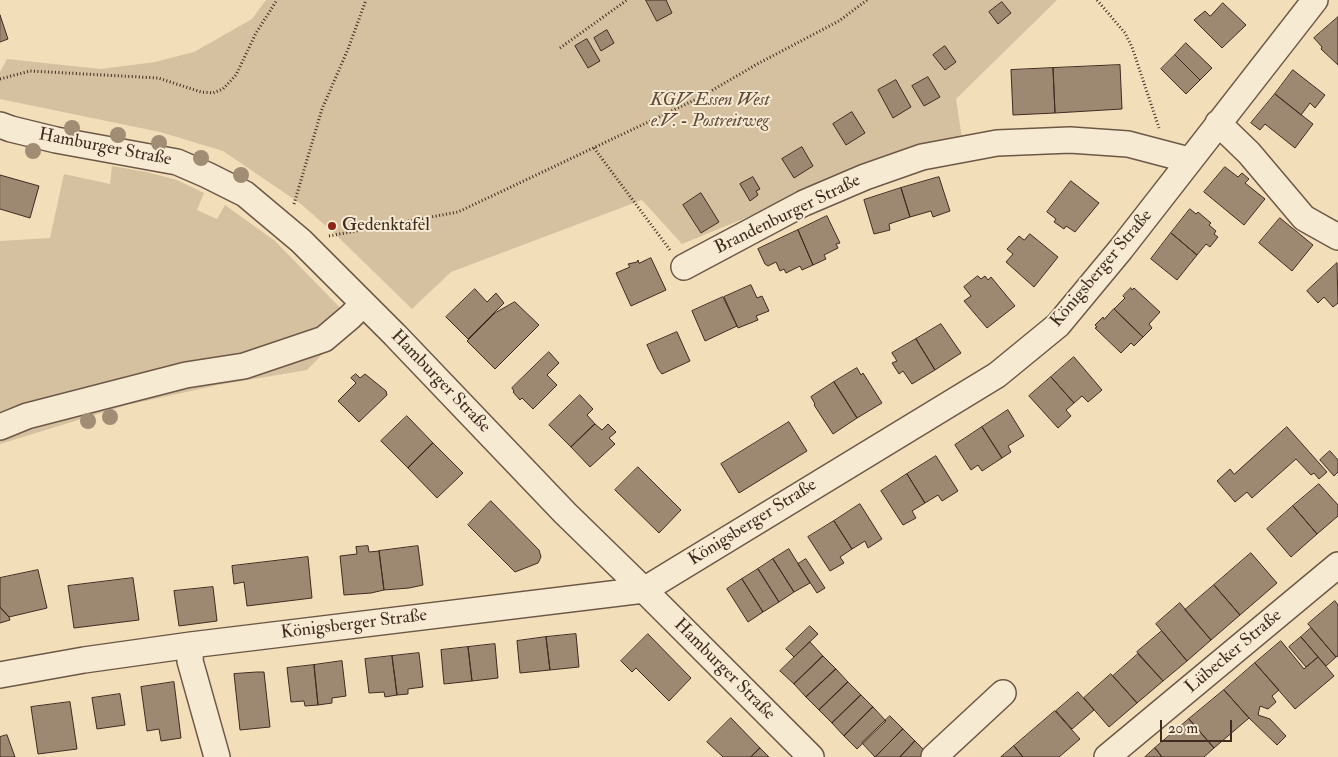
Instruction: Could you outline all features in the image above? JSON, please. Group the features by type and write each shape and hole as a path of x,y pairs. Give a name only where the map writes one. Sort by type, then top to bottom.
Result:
{"street":[{"name":"Königsberger Straße","path":"0,675 84,660 190,646 644,590 997,375 1058,325 1121,249 1315,0"},
{"path":"1218,123 1249,152 1304,218 1338,237"},
{"name":"Hamburger Straße","path":"0,124 11,129 56,140 177,162 245,194 294,235 331,274 395,334 565,513 811,757"},
{"name":"Brandenburger Straße","path":"684,268 804,202 864,177 922,157 997,143 1070,140 1128,144 1189,160"},
{"path":"0,427 27,416 186,375 244,366 324,339 363,304"},
{"name":"Lübecker Straße","path":"1107,757 1338,565"},
{"path":"190,646 190,661 217,757"},
{"path":"934,757 1003,693"}],"path":[{"path":"0,79 37,71 158,78 201,92 213,93 223,88 236,75 256,33 277,0"},
{"path":"366,0 348,49 322,109 297,189 294,235 458,212 699,98 839,21 866,0"},
{"path":"560,48 627,0"},
{"path":"1097,0 1125,33 1132,47 1157,122 1165,153"},
{"path":"594,148 684,268"}],"green space":[{"name":"KGV Essen West e.V. - Postreitweg","path":"266,0 1057,0 956,99 962,138 821,187 682,244 642,200 451,272 412,309 333,232 301,204 223,151 160,132 0,99 0,72 7,59 101,69 155,62 194,52 252,19"},
{"path":"112,166 177,180 204,193 197,210 217,219 225,205 275,241 354,322 307,370 218,385 127,405 0,444 0,241 50,238 64,174 110,184"}],"building":[{"path":"646,0 666,0 672,13 657,21"},
{"path":"1002,2 1011,13 998,24 989,12"},
{"path":"1223,3 1246,25 1222,48 1194,20 1205,11 1210,16"},
{"path":"0,15 8,39 0,42"},
{"path":"1338,17 1338,65 1321,49 1322,47 1314,38"},
{"path":"607,30 614,43 601,51 594,38"},
{"path":"587,39 600,61 588,68 575,46"},
{"path":"1186,43 1212,68 1200,80 1175,55"},
{"path":"945,46 956,62 945,70 933,55"},
{"path":"1175,55 1200,80 1186,94 1161,69"},
{"path":"1120,65 1122,109 1055,113 1053,68"},
{"path":"1053,68 1055,113 1013,115 1011,70"},
{"path":"1293,70 1325,95 1315,108 1310,103 1301,115 1275,94"},
{"path":"928,77 940,97 924,106 912,86"},
{"path":"896,80 911,107 893,118 878,90"},
{"path":"1275,94 1313,124 1295,148 1265,124 1260,130 1251,123"},
{"path":"852,112 865,133 846,145 833,124"},
{"path":"802,147 813,166 794,178 782,159"},
{"path":"1225,167 1238,177 1242,173 1249,179 1245,183 1265,199 1244,225 1204,192"},
{"path":"0,175 39,186 30,218 0,209"},
{"path":"753,177 760,189 756,191 758,195 750,201 740,184"},
{"path":"939,177 950,211 933,217 931,211 910,217 901,188"},
{"path":"1071,181 1099,203 1075,232 1066,226 1064,229 1054,222 1056,219 1047,212"},
{"path":"901,188 910,217 889,224 890,230 874,234 864,200"},
{"path":"701,193 719,222 701,233 683,205"},
{"path":"1190,209 1196,214 1198,212 1211,223 1209,225 1216,231 1214,234 1218,237 1210,247 1206,244 1197,255 1171,233"},
{"path":"827,216 840,243 836,244 838,248 824,255 826,259 813,265 798,230"},
{"path":"1280,218 1313,245 1292,271 1259,243"},
{"path":"798,230 813,265 802,270 800,266 786,273 784,269 780,271 776,262 768,266 765,264 758,249"},
{"path":"1171,233 1197,255 1177,280 1151,259"},
{"path":"1030,234 1058,257 1034,287 1006,262 1013,254 1007,249 1019,236 1024,240"},
{"path":"651,258 666,290 631,306 616,273 630,267 628,264 638,260 639,263"},
{"path":"1337,263 1338,303 1333,307 1324,297 1318,303 1307,291"},
{"path":"978,276 981,279 985,276 988,280 991,277 1015,306 987,328 964,301 971,296 964,287"},
{"path":"751,285 757,298 762,296 769,311 756,316 758,320 738,328 724,297"},
{"path":"1131,288 1132,290 1134,288 1160,312 1149,324 1152,328 1143,337 1114,309 1125,298 1123,296"},
{"path":"475,289 487,302 496,293 504,303 468,339 446,317"},
{"path":"723,297 737,326 705,341 692,311"},
{"path":"515,302 539,325 495,369 467,341 495,313"},
{"path":"1114,309 1143,337 1134,346 1131,343 1121,353 1095,328 1097,327 1095,325 1103,317 1104,319"},
{"path":"941,324 961,353 935,370 916,339"},
{"path":"677,332 690,361 662,374 647,345"},
{"path":"916,339 935,370 912,384 903,371 899,374 892,363 897,361 892,353"},
{"path":"549,352 559,363 547,375 557,385 533,409 522,398 520,400 512,388"},
{"path":"1074,357 1102,390 1088,402 1082,396 1074,403 1051,377"},
{"path":"857,368 861,375 863,373 882,403 857,418 834,382"},
{"path":"356,374 360,378 365,374 386,391 387,395 359,422 338,401 356,383 351,378"},
{"path":"1051,377 1074,403 1066,410 1071,416 1058,428 1029,396"},
{"path":"834,382 857,418 833,434 814,405 811,397"},
{"path":"580,395 593,409 587,415 595,424 571,447 549,425"},
{"path":"1008,410 1024,436 1008,446 1011,452 1002,458 982,427"},
{"path":"407,416 433,443 408,468 381,441"},
{"path":"789,422 807,451 739,493 721,464"},
{"path":"595,424 602,430 608,424 616,432 609,438 615,444 590,467 571,447"},
{"path":"982,427 1002,458 982,471 978,465 971,470 955,445"},
{"path":"1287,427 1327,472 1319,479 1314,473 1311,475 1296,459 1252,498 1247,492 1235,502 1217,481 1230,469 1234,474"},
{"path":"433,443 463,473 437,498 408,468"},
{"path":"1330,451 1338,460 1338,472 1334,476 1320,460"},
{"path":"936,456 958,491 942,501 938,495 925,503 907,474"},
{"path":"638,467 681,510 659,533 615,490"},
{"path":"907,474 925,503 912,511 916,518 903,525 881,491"},
{"path":"1319,484 1338,505 1338,516 1317,534 1293,506"},
{"path":"491,501 539,550 541,557 538,563 515,572 468,525"},
{"path":"860,504 882,539 868,548 865,541 852,549 834,521"},
{"path":"1293,506 1317,534 1291,557 1267,529"},
{"path":"834,521 852,549 840,557 844,563 830,571 808,537"},
{"path":"368,546 369,552 379,551 384,590 344,595 340,556 357,554 356,547"},
{"path":"418,546 423,585 384,590 379,551"},
{"path":"789,549 810,583 794,592 773,559"},
{"path":"1251,553 1277,583 1240,615 1214,585"},
{"path":"308,557 312,598 247,606 244,582 234,584 232,566"},
{"path":"773,559 794,592 779,602 758,569"},
{"path":"806,559 825,588 817,593 798,564"},
{"path":"758,569 779,602 763,612 742,579"},
{"path":"38,570 47,608 9,617 0,607 0,578"},
{"path":"133,578 139,620 74,628 68,586"},
{"path":"742,579 763,612 748,622 727,589"},
{"path":"1214,585 1240,615 1211,640 1185,610"},
{"path":"213,587 217,621 179,626 174,591"},
{"path":"1335,601 1338,605 1338,656 1336,657 1308,624"},
{"path":"1180,603 1211,640 1187,661 1156,624"},
{"path":"0,607 9,617 10,620 0,623"},
{"path":"810,626 818,634 794,657 786,649"},
{"path":"1311,628 1336,657 1326,666 1301,637"},
{"path":"1162,631 1187,661 1163,681 1137,652"},
{"path":"576,634 579,667 550,670 546,637"},
{"path":"648,634 691,678 669,701 636,668 632,672 621,661"},
{"path":"546,637 550,670 520,673 517,641"},
{"path":"1301,637 1318,657 1306,667 1289,647"},
{"path":"1281,641 1304,669 1318,657 1334,676 1295,709 1255,663"},
{"path":"810,642 823,656 794,684 780,671"},
{"path":"495,644 498,678 472,681 468,647"},
{"path":"468,647 472,681 444,684 441,650"},
{"path":"419,653 423,687 408,689 408,694 397,695 392,656"},
{"path":"1138,654 1163,681 1137,703 1113,676"},
{"path":"392,656 397,695 385,697 384,692 369,693 365,659"},
{"path":"823,656 836,669 806,697 794,684"},
{"path":"342,661 346,696 332,698 332,703 318,705 314,665"},
{"path":"1255,663 1279,690 1272,696 1276,702 1268,709 1260,706 1258,715 1270,719 1286,736 1277,745 1224,690"},
{"path":"314,665 318,705 305,706 304,701 291,702 287,668"},
{"path":"836,669 848,682 819,710 806,697"},
{"path":"264,672 270,727 240,730 234,674"},
{"path":"1111,674 1137,703 1109,727 1084,698"},
{"path":"174,682 181,738 161,741 159,729 147,731 141,687"},
{"path":"848,682 861,695 832,723 819,710"},
{"path":"1224,690 1249,718 1214,748 1189,719"},
{"path":"1078,692 1094,710 1072,729 1056,711"},
{"path":"120,694 125,725 97,729 92,698"},
{"path":"861,695 873,707 844,736 832,723"},
{"path":"70,702 77,749 38,754 31,707"},
{"path":"873,707 886,721 857,749 844,736"},
{"path":"1055,711 1080,739 1059,757 1023,757 1014,746"},
{"path":"890,716 903,729 875,757 862,743"},
{"path":"731,718 760,748 751,757 723,757 707,742"},
{"path":"1189,719 1214,748 1204,757 1162,757 1155,748"},
{"path":"903,729 915,741 900,757 876,757"},
{"path":"7,735 15,757 0,757 0,737"},
{"path":"915,741 929,755 927,757 900,757"},
{"path":"1014,746 1023,757 1001,757"},
{"path":"760,748 769,757 751,757"},
{"path":"1155,748 1162,757 1145,757"}],"place":[{"name":"Gedenktafel","path":"332,226"}]}
